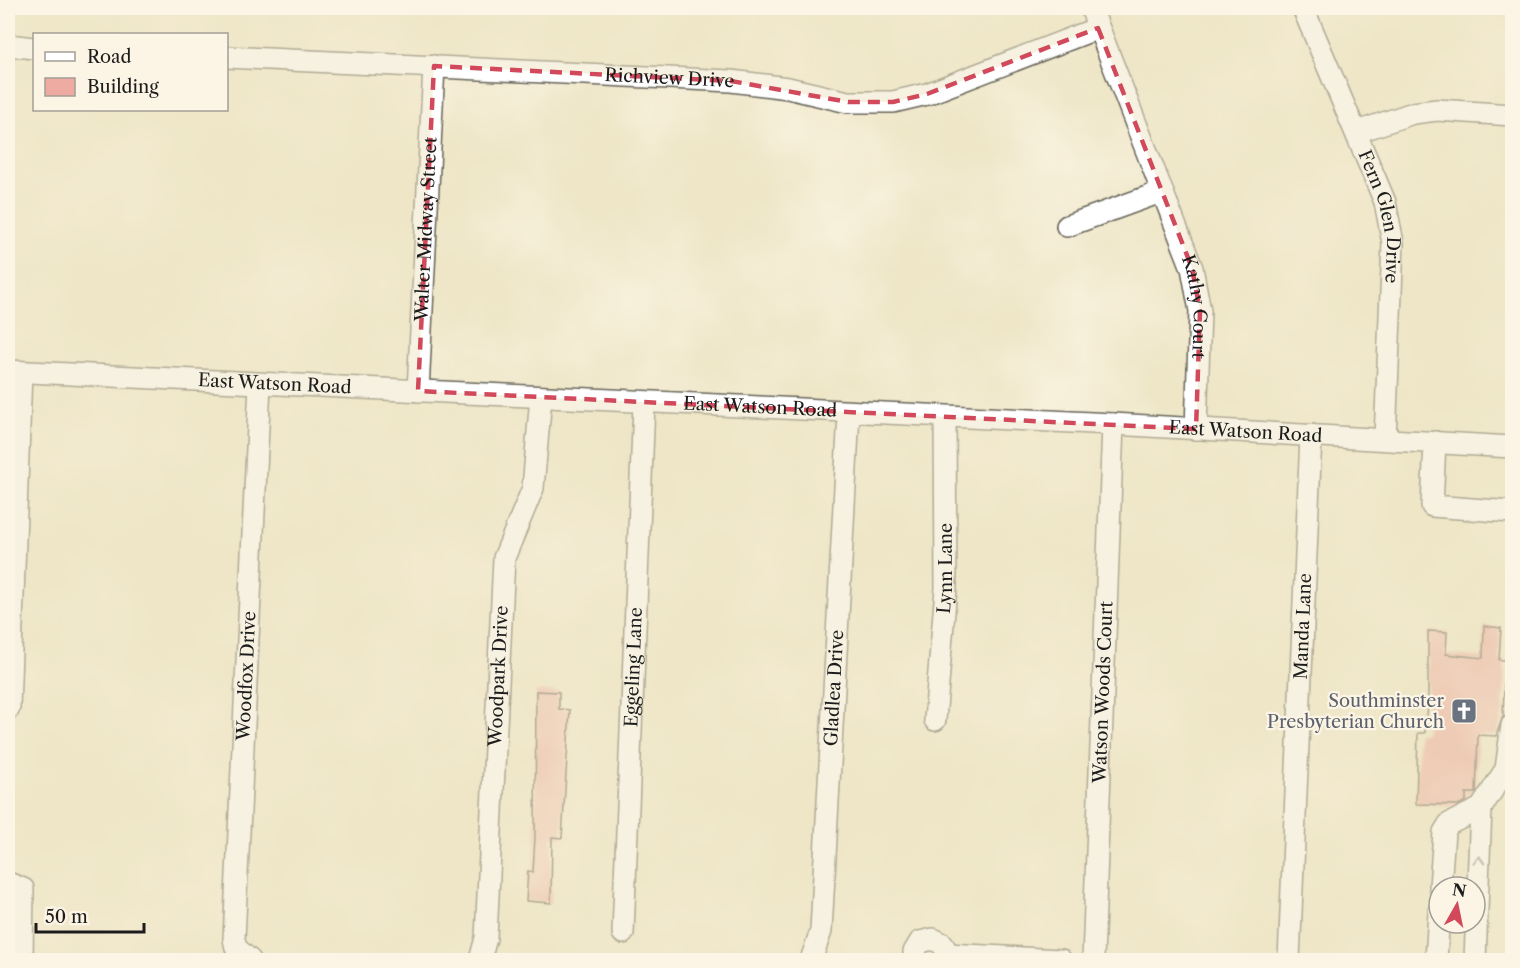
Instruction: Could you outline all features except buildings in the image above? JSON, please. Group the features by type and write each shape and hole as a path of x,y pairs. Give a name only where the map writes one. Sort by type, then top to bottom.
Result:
{"street":[{"name":"Kathy Court","path":"1091,8 1192,268 1200,311 1196,429"},
{"name":"Fern Glen Drive","path":"1303,8 1358,132 1384,202 1393,243 1385,439"},
{"name":"Richview Drive","path":"228,57 731,81 788,88 848,102 893,102 927,94 1098,28"},
{"path":"8,45 33,48"},
{"name":"Walter Midway Street","path":"418,391 434,66"},
{"path":"1358,132 1413,113 1437,110 1512,115"},
{"path":"1067,226 1161,192"},
{"path":"9,708 14,372"},
{"name":"East Watson Road","path":"14,372 1113,424 1512,447"},
{"name":"Woodfox Drive","path":"250,960 236,948 234,939 260,384"},
{"name":"Woodpark Drive","path":"480,960 486,938 504,558 532,488 541,397"},
{"name":"Eggeling Lane","path":"623,933 644,403"},
{"name":"Gladlea Drive","path":"811,960 821,931 849,413"},
{"name":"Lynn Lane","path":"935,720 946,588 945,417"},
{"name":"Watson Woods Court","path":"1093,960 1113,424"},
{"name":"Manda Lane","path":"1289,960 1311,435"},
{"path":"1435,442 1432,506 1512,512"},
{"path":"1475,960 1481,808 1506,769 1512,725"},
{"path":"1441,875 1444,832 1449,824 1481,808"},
{"path":"8,883 23,889 22,960"},
{"path":"1436,960 1438,935"},
{"path":"917,960 914,952 920,942 933,939 943,945 946,957 1061,960"}],"highlighted area":[{"path":"1098,28 1192,268 1200,311 1196,429 418,391 434,66 731,81 848,102 893,102 927,94"}],"place":[{"name":"Southminster Presbyterian Church","path":"1464,711"}]}
